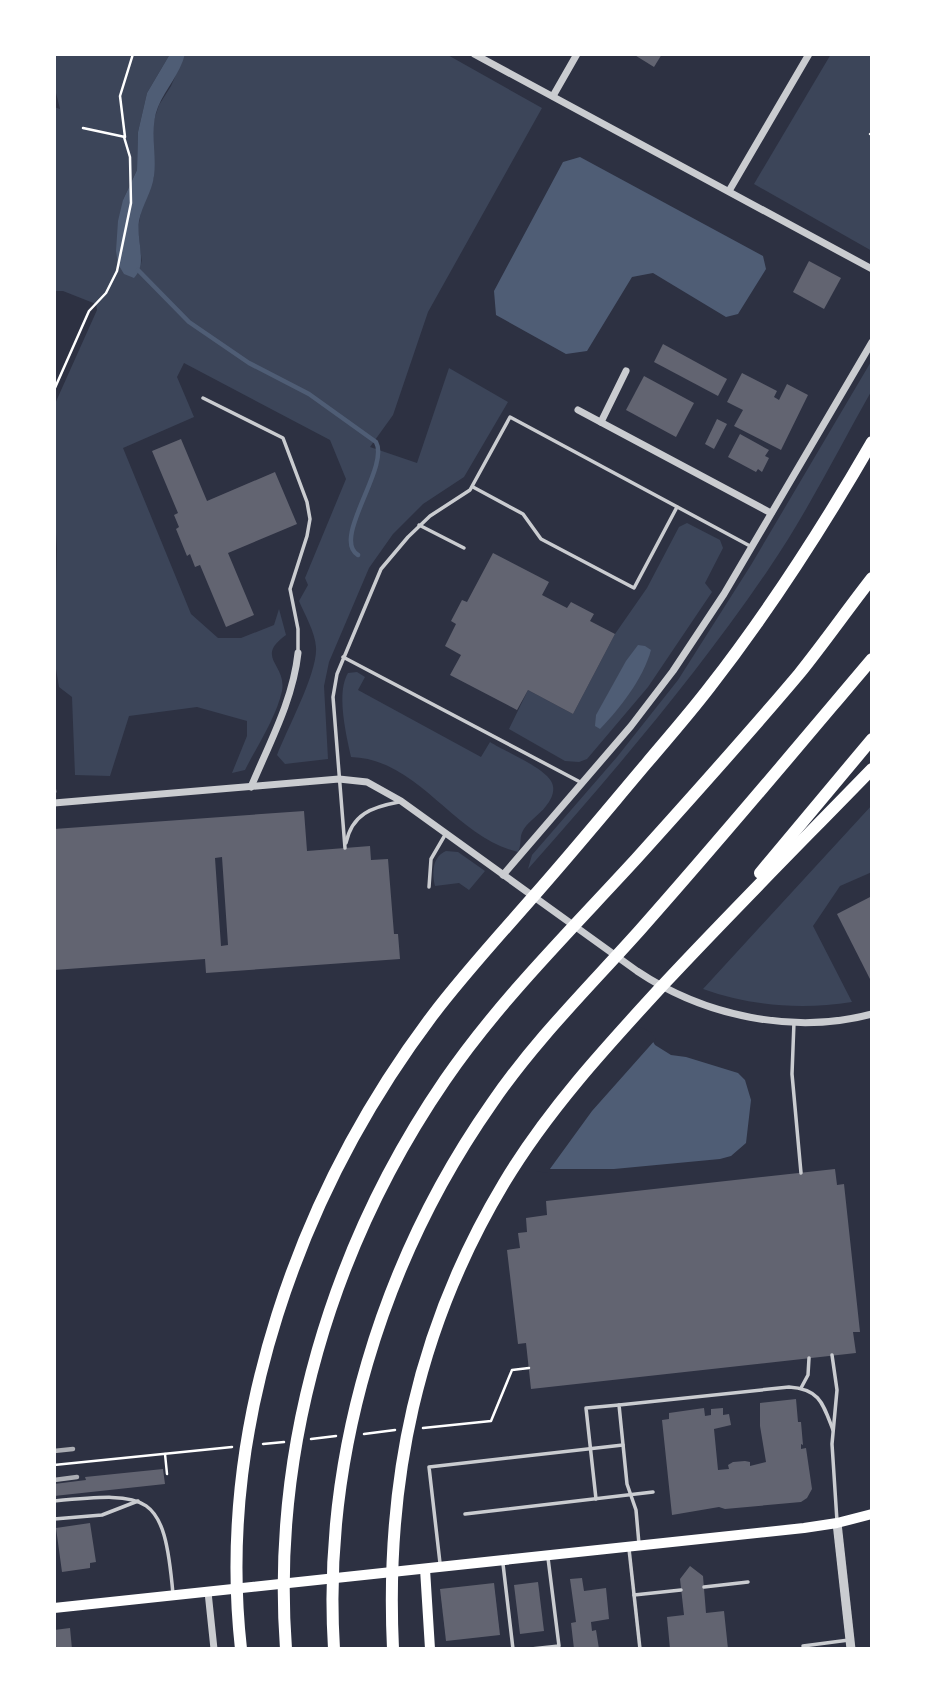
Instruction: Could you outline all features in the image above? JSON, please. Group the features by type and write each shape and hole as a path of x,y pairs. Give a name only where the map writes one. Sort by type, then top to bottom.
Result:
{"highway":[{"path":"241,1649 237,1550 245,1461 265,1364 287,1289 308,1234 358,1130 414,1041 469,970 716,679 776,597 872,442"},
{"path":"286,1649 285,1541 296,1444 314,1364 330,1310 354,1247 401,1152 451,1072 504,1004 748,734 872,578"},
{"path":"334,1649 334,1556 344,1470 369,1357 397,1276 442,1182 492,1101 557,1020 639,930 872,659"},
{"path":"702,943 872,739"},
{"path":"393,1649 392,1550 403,1447 424,1361 453,1282 491,1205 538,1133 598,1056 702,943 872,769"}],"main road":[{"path":"54,1608 837,1524 872,1514"},
{"path":"425,1569 430,1649"}],"street":[{"path":"474,54 872,269"},
{"path":"553,96 577,54"},
{"path":"729,191 809,54"},
{"path":"502,875 631,726 673,671 712,614 872,342"},
{"path":"601,422 626,371"},
{"path":"578,410 771,513"},
{"path":"251,787 287,703 296,674 298,653"},
{"path":"54,803 340,779 367,782 401,801 637,971 668,990 715,1009 752,1018 826,1021 872,1014"},
{"path":"837,1524 850,1644"},
{"path":"208,1592 214,1649"}],"lane":[{"path":"203,398 283,438 307,502 309,527 290,589 298,629 298,653"},
{"path":"401,801 361,814 350,828 345,848 333,688 376,576 419,525 473,486 510,417 752,547"},
{"path":"473,486 523,514 541,539 634,588 677,506"},
{"path":"419,525 464,548"},
{"path":"343,657 582,783"},
{"path":"429,887 431,859 446,833"},
{"path":"794,1021 792,1074 801,1173"},
{"path":"832,1355 837,1390 833,1430 837,1524"},
{"path":"801,1388 807,1378 809,1358"},
{"path":"596,1499 586,1408 789,1387 801,1388 823,1402 833,1430"},
{"path":"620,1405 627,1484 636,1510 634,1595 640,1649"},
{"path":"441,1567 429,1467 624,1445"},
{"path":"466,1514 653,1492"},
{"path":"54,1501 103,1496 140,1500 150,1507 161,1524 169,1553 173,1596"},
{"path":"54,1519 102,1515 140,1500"},
{"path":"531,1649 559,1646 548,1556"},
{"path":"503,1560 513,1649"},
{"path":"704,1587 748,1582"},
{"path":"634,1595 681,1590"},
{"path":"803,1646 850,1644"}],"path":[{"path":"54,390 89,311 106,293 117,271 131,203 130,157 124,137 120,96 133,54"},
{"path":"83,128 124,137"},
{"path":"165,1454 167,1474"}],"shaded area":[{"path":"54,54 170,54 147,93 138,132 137,170 123,200 142,264 138,228 142,206 154,177 153,123 159,105 185,54 446,54 542,108 428,312 393,415 370,447 417,463 449,368 508,402 464,477 423,504 393,534 369,568 329,662 324,686 328,759 285,764 277,755 307,685 315,658 314,635 299,601 308,585 305,578 346,479 330,440 184,363 177,377 194,417 123,448 191,614 218,638 241,638 274,625 279,609 286,635 277,643 272,656 280,674 282,691 271,722 245,770 232,773 247,736 247,721 197,707 129,716 110,776 75,775 72,697 59,687 54,657 57,549 54,406 97,310 96,304 63,291 54,291 54,107 60,109 54,85"},
{"path":"170,54 185,54 155,115 154,176 139,221 141,259 134,278 124,274 118,264 118,221 123,200 137,170 138,132 147,93"},
{"path":"831,54 872,54 872,251 754,184"},
{"path":"580,157 763,256 766,269 738,314 726,317 653,273 632,277 587,351 566,354 496,315 494,291 563,162"},
{"path":"872,360 872,390 809,504 768,570 712,648 653,723 528,869 532,855 617,757 678,680 751,565"},
{"path":"687,523 720,540 723,548 705,583 712,592 648,687 587,759 579,762 565,761 509,729 528,690 573,714 615,634 647,588 679,527"},
{"path":"638,645 651,650 647,661 637,682 600,729 595,726 596,715"},
{"path":"357,672 365,677 358,690 481,757 490,742 547,776 552,784 552,797 523,831 518,852 495,844 474,831 397,771 375,761 351,757 342,702 344,681 348,673"},
{"path":"872,805 872,872 840,886 813,926 852,1002 814,1006 776,1005 703,989"},
{"path":"446,851 458,852 485,871 469,890 459,883 435,886 434,866 438,857"},
{"path":"649,1035 655,1045 671,1055 738,1073 745,1080 751,1100 746,1143 731,1156 720,1159 614,1169 538,1169"}],"pier":[{"path":"632,1027 651,1032 656,1039 592,1111 547,1173 536,1171 530,1166 528,1154 592,1051 608,1034"}],"building":[{"path":"633,54 662,54 654,67"},
{"path":"809,261 841,278 824,309 793,292"},
{"path":"663,344 727,379 718,396 654,362"},
{"path":"742,373 777,391 774,397 779,400 787,384 808,395 781,450 734,426 743,410 727,402"},
{"path":"644,376 694,403 676,437 626,410"},
{"path":"717,419 727,424 714,449 705,444"},
{"path":"740,434 769,450 765,456 769,458 762,472 758,469 756,472 728,457"},
{"path":"181,439 207,501 275,472 297,524 228,553 254,615 226,627 200,565 195,567 190,554 187,556 176,529 179,527 174,515 178,513 152,451"},
{"path":"493,553 549,582 542,595 567,608 571,602 594,614 590,621 615,634 573,714 528,690 517,710 450,675 461,655 445,646 456,624 451,621 462,600 467,602"},
{"path":"304,811 307,851 370,846 371,860 388,859 394,934 398,934 400,959 206,973 205,959 54,970 54,829","holes":["222,857 228,945 221,946 215,858"]},
{"path":"872,896 872,983 837,914"},
{"path":"835,1169 837,1185 844,1184 860,1332 853,1332 856,1353 531,1389 526,1343 518,1344 507,1250 520,1248 518,1233 527,1232 526,1218 547,1215 546,1201"},
{"path":"796,1399 798,1422 801,1422 801,1449 806,1448 812,1489 807,1498 801,1502 725,1509 719,1507 672,1515 662,1420 669,1419 669,1413 704,1408 705,1416 711,1415 711,1409 723,1408 723,1415 729,1414 731,1425 714,1429 718,1470 729,1469 728,1465 733,1462 750,1462 750,1466 766,1462 760,1426 760,1403"},
{"path":"163,1469 165,1484 54,1496 54,1484 86,1480 85,1477"},
{"path":"90,1523 96,1562 90,1563 90,1568 62,1572 56,1528"},
{"path":"690,1566 703,1576 706,1613 724,1611 728,1649 670,1649 667,1617 684,1615 680,1579"},
{"path":"582,1578 584,1591 606,1588 609,1619 591,1622 592,1631 596,1630 599,1649 574,1649 571,1623 576,1622 570,1579"},
{"path":"538,1582 544,1631 520,1634 514,1585"},
{"path":"494,1583 500,1635 446,1641 440,1589"},
{"path":"70,1628 72,1649 54,1649 54,1630"}],"waterway":[{"path":"138,270 189,322 249,363 309,394 376,442 378,453 375,468 351,534 352,547 358,555"}],"railway":[{"path":"54,1451 73,1449"},
{"path":"54,1480 77,1477"}]}
